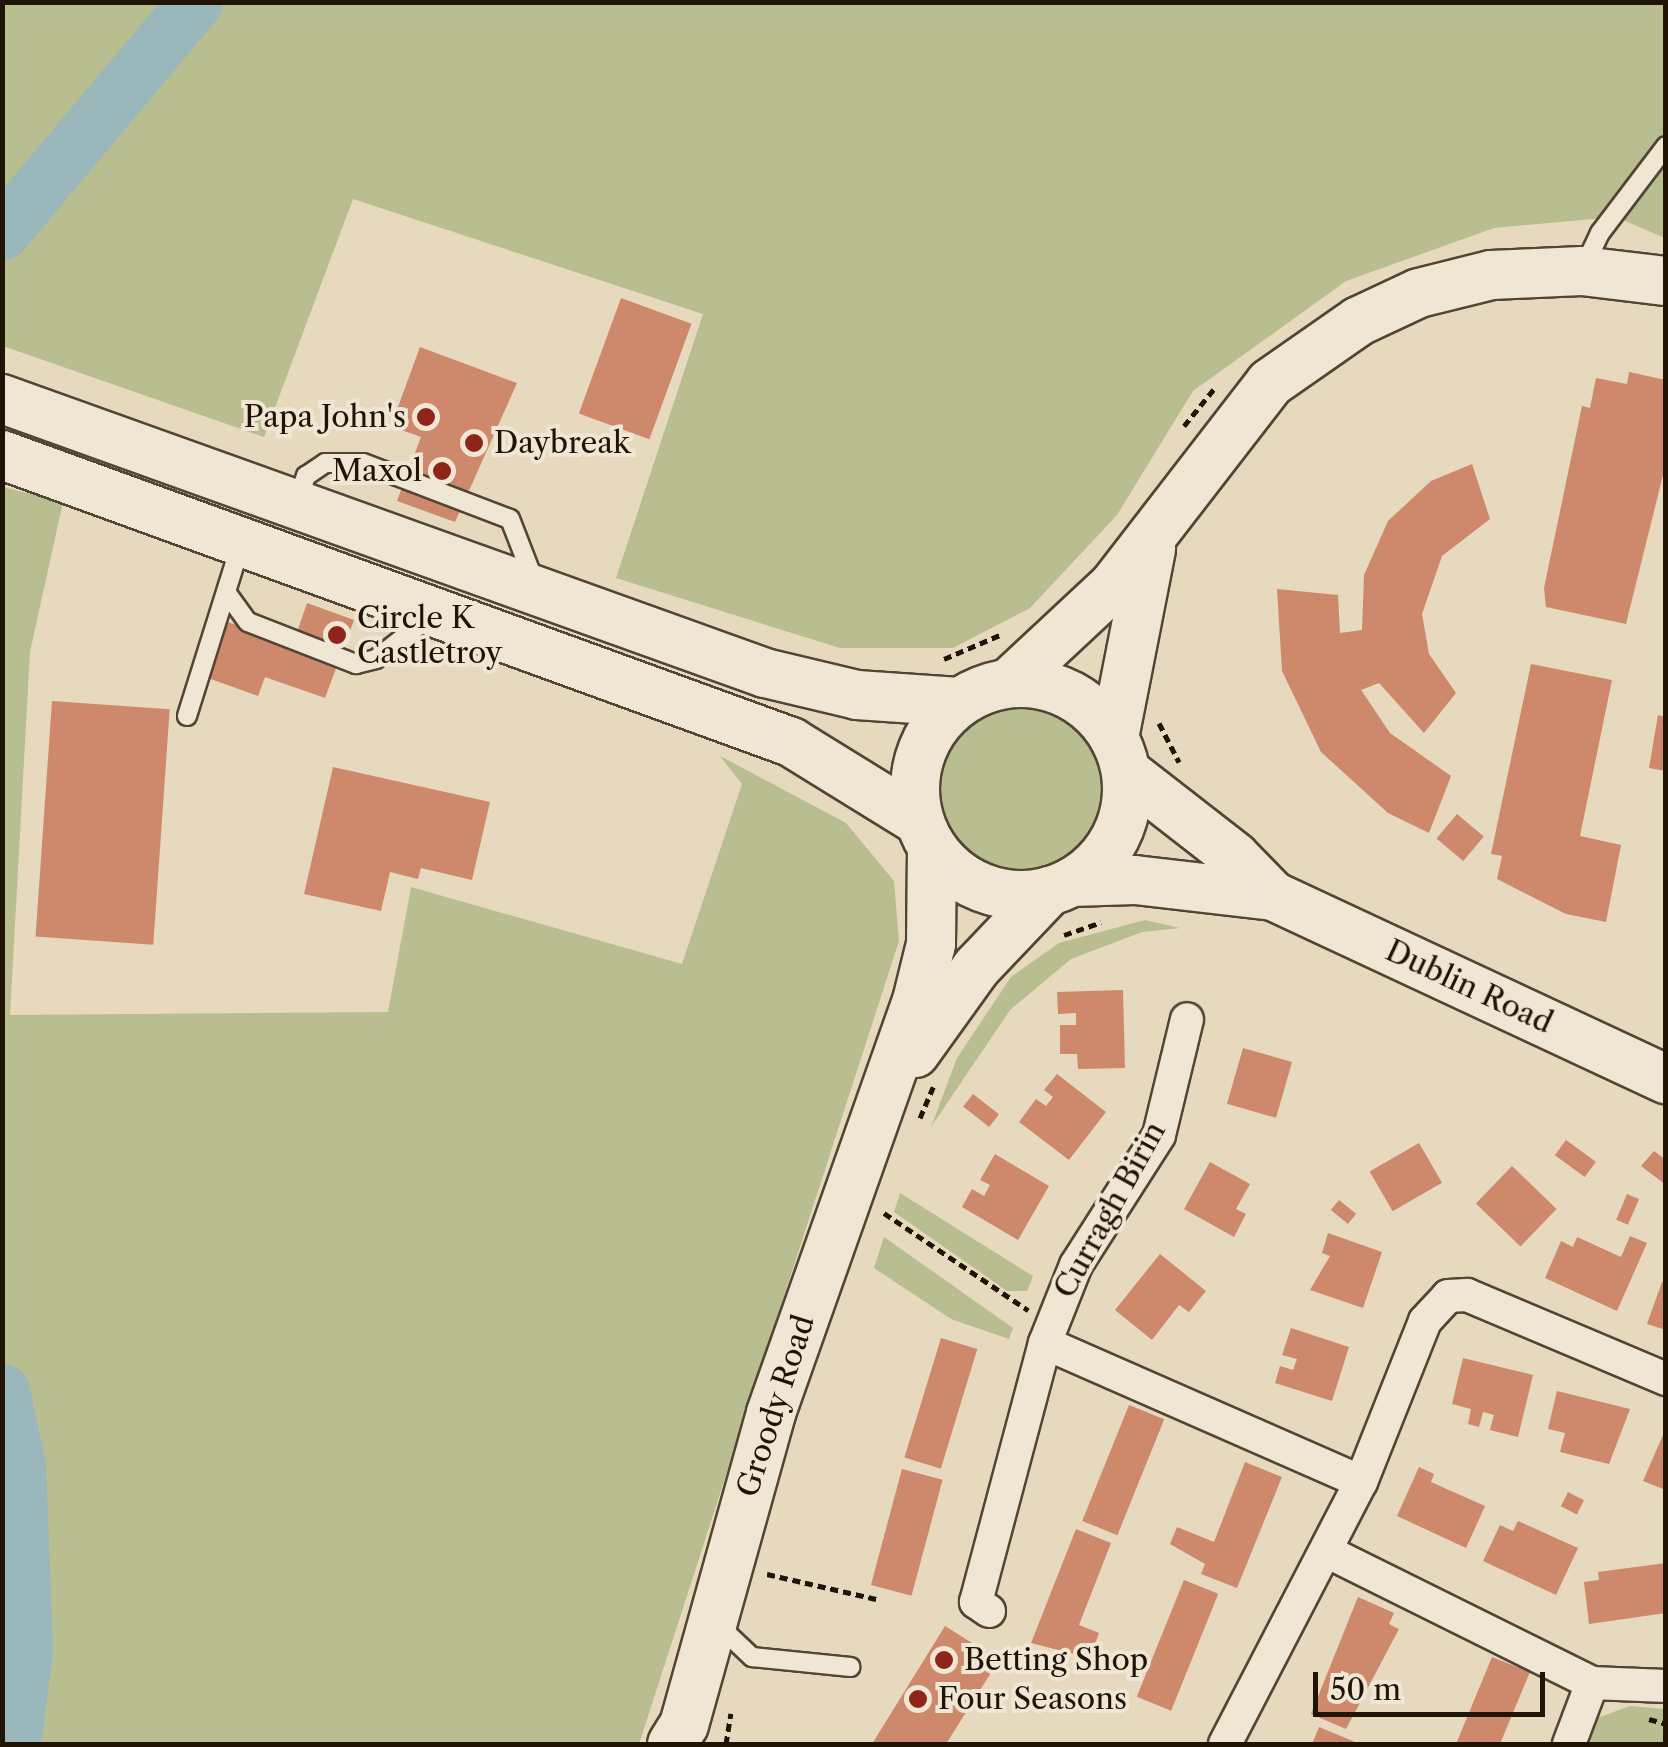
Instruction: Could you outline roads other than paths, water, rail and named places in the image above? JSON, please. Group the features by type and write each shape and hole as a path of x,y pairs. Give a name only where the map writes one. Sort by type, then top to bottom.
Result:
{"main road":[{"path":"2,399 765,673 857,695 959,702 1009,683 1154,536 1224,433 1270,383 1332,338 1419,293 1491,275 1582,271 1666,281"},
{"path":"22,461 243,538 791,742 926,834 984,888 1136,880 1273,896"},
{"path":"221,476 243,538"},
{"path":"297,502 330,570"},
{"path":"888,1093 976,968 1116,836 1120,755 1154,536"},
{"path":"1009,683 1070,694 1120,755 1273,896"},
{"path":"888,1093 931,944 920,755 959,702"},
{"name":"Dublin Road","path":"1273,896 1666,1079"},
{"name":"Groody Road","path":"681,1738 712,1611 771,1413 888,1093"}],"street":[{"name":"Curragh Birin","path":"989,1612 976,1602 1049,1331 1084,1252 1159,1135 1187,1019"},
{"path":"1225,1744 1328,1552 1425,1320 1448,1296 1467,1295 1666,1379"},
{"path":"1049,1331 1360,1482"},
{"path":"1328,1552 1592,1683 1666,1686"},
{"path":"1569,1744 1592,1683"}],"lane":[{"path":"1582,271 1600,233 1666,146"},
{"path":"187,716 243,538"},
{"path":"226,592 248,622 356,664 376,659 414,624 456,617"},
{"path":"712,1611 728,1641 752,1658 850,1667"}],"waterway":[{"path":"2,232 195,2"},
{"path":"2,1391 18,1466 25,1649 13,1744"}],"place":[{"name":"Papa John's","path":"426,417"},
{"name":"Daybreak","path":"474,443"},
{"name":"Maxol","path":"442,471"},
{"name":"Circle K Castletroy","path":"337,635"},
{"name":"Betting Shop","path":"944,1660"},
{"name":"Four Seasons","path":"918,1699"}]}
